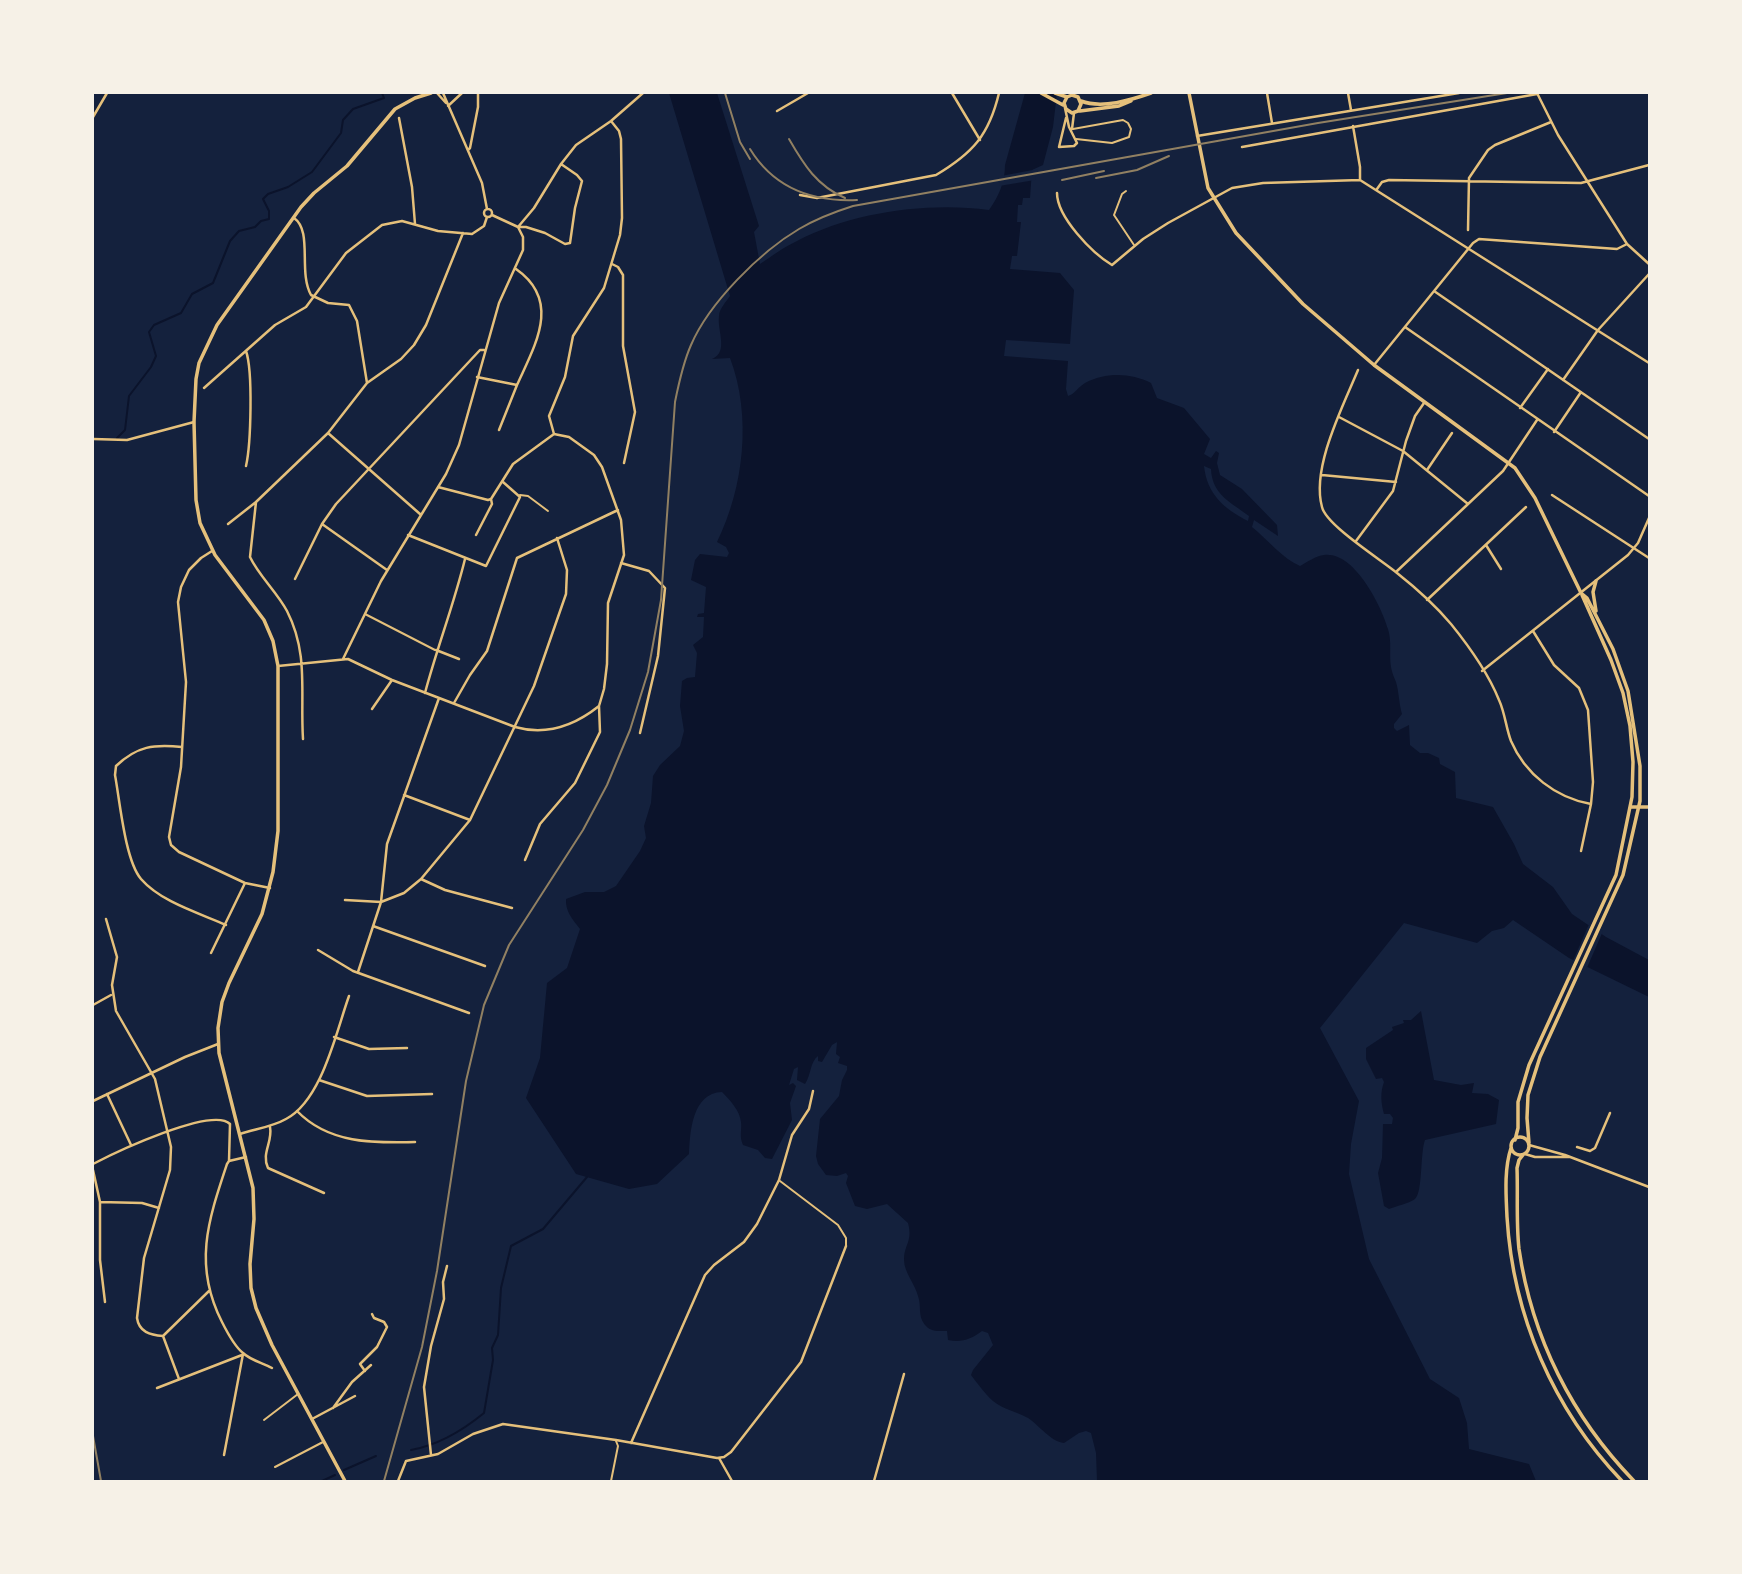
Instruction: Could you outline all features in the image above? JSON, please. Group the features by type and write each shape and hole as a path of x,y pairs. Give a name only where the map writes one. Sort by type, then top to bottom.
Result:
{"main road":[{"path":"415,98 421,93"},
{"path":"345,1481 264,1328 254,1300 250,1264 255,1207 246,1157 225,1082 218,1044 219,1021 226,990 262,914 270,888 278,831 278,666 273,641 264,620 212,551 197,511 194,422 196,379 206,345 217,325 293,217 314,193 347,166 389,115 402,104 431,93"},
{"path":"1041,93 1076,112 1119,106 1151,93"},
{"path":"1056,93 1093,104 1139,97"},
{"path":"1187,93 1205,178 1213,198 1236,233 1316,316 1374,365 1508,462 1519,473 1581,593 1623,693 1630,726 1633,762 1631,807 1616,875 1600,916 1529,1065 1518,1102 1518,1128 1511,1148 1507,1180 1508,1241 1533,1343 1567,1410 1589,1442 1622,1481"},
{"path":"1064,107 1070,95"},
{"path":"1076,112 1080,100"},
{"path":"1596,581 1593,596 1599,620"},
{"path":"1581,593 1587,598 1599,620 1618,662 1630,701 1640,766 1639,807 1623,875 1600,916"},
{"path":"1631,807 1649,807"},
{"path":"1574,971 1533,1079 1528,1106 1529,1144 1517,1168 1519,1247 1530,1303 1541,1339 1570,1398 1587,1425 1634,1481"},
{"path":"1515,1140 1524,1138 1529,1144"},
{"path":"1511,1148 1517,1155 1524,1154"}],"street":[{"path":"93,117 107,93"},
{"path":"437,93 447,105"},
{"path":"443,93 482,183 487,209 484,213 487,217"},
{"path":"447,105 463,93"},
{"path":"468,150 478,107 478,93"},
{"path":"518,227 576,145 611,121 643,93"},
{"path":"777,111 808,93"},
{"path":"952,93 980,140"},
{"path":"800,195 817,198 926,178 950,166 980,140 993,114 999,93"},
{"path":"1079,93 1080,100"},
{"path":"1267,93 1272,123"},
{"path":"1348,93 1351,110"},
{"path":"1197,138 1459,93"},
{"path":"1242,147 1537,93 1551,122 1627,244 1649,264"},
{"path":"1064,107 1077,143 1074,146 1059,147 1066,118"},
{"path":"1072,129 1076,112"},
{"path":"399,118 411,179 415,225"},
{"path":"554,434 549,416 565,377 573,336 602,294 621,226 621,134 611,121"},
{"path":"1468,230 1468,181 1491,146 1551,122"},
{"path":"1353,126 1360,180"},
{"path":"487,209 492,215 518,227 545,233 565,244 570,243 582,181 561,163"},
{"path":"1377,189 1382,182 1389,180 1587,182 1649,165"},
{"path":"1057,193 1057,204 1071,225 1100,257 1112,265 1168,223 1243,185 1360,180 1649,363"},
{"path":"204,388 275,325 302,310 315,298 346,253 376,228 391,221 431,230 472,234 480,230 487,217 492,215"},
{"path":"293,217 301,224 305,252 304,279 315,298 328,303 343,303 354,311 358,321 367,383"},
{"path":"344,659 387,570 438,487 459,445 499,303 516,269 524,244 518,227"},
{"path":"228,524 256,502 328,433 367,383 401,359 419,338 463,233"},
{"path":"1374,365 1475,240 1482,238 1617,249 1627,244"},
{"path":"612,264 618,267 623,275 623,346 635,408 624,463"},
{"path":"499,430 536,340 543,309 529,281 516,269"},
{"path":"1563,380 1598,330 1649,274"},
{"path":"1434,291 1649,439"},
{"path":"1405,327 1649,496"},
{"path":"295,579 322,524 336,504 425,408 481,350 484,350"},
{"path":"246,351 249,361 246,466"},
{"path":"1520,408 1548,369"},
{"path":"1358,370 1339,417 1322,475 1320,497 1324,512 1336,526 1396,572 1457,632 1500,703 1511,741 1527,767 1557,793 1591,804"},
{"path":"477,377 517,385"},
{"path":"1554,432 1581,392"},
{"path":"1356,541 1391,496 1415,416 1424,403"},
{"path":"1339,417 1403,451 1468,504"},
{"path":"1396,572 1503,471 1536,420"},
{"path":"93,439 127,440 194,422"},
{"path":"328,433 421,515"},
{"path":"1427,470 1452,433"},
{"path":"477,536 492,504 491,499 517,461 554,434 569,437 597,458 618,510 624,542 624,555 608,603 606,677 600,706 600,732 572,788 540,824 525,860"},
{"path":"1322,475 1395,482"},
{"path":"408,535 487,566 520,495 503,482"},
{"path":"438,487 491,499"},
{"path":"1552,495 1649,558"},
{"path":"256,502 250,557 288,613 299,640 303,663 303,739"},
{"path":"1427,600 1526,507"},
{"path":"454,703 489,647 515,560 523,553 618,510"},
{"path":"1482,671 1634,549 1649,518"},
{"path":"322,524 387,570"},
{"path":"345,901 381,902 404,893 421,879 470,820 539,674 566,594 567,570 557,538"},
{"path":"1486,545 1501,569"},
{"path":"212,551 189,570 178,601 186,672 182,747 169,832 170,842 178,852 245,883 270,888"},
{"path":"425,693 465,559"},
{"path":"621,563 649,571 666,588 658,656 640,733"},
{"path":"1533,631 1554,665 1579,688 1590,720 1591,804 1581,851"},
{"path":"436,650 459,659"},
{"path":"278,666 351,660 425,693 534,732 557,729 600,706"},
{"path":"372,709 393,680"},
{"path":"358,972 381,902 387,844 439,698"},
{"path":"182,747 150,746 116,766 115,775 130,854 136,872 151,889 226,925"},
{"path":"404,795 470,820"},
{"path":"421,879 445,890 512,908"},
{"path":"211,953 245,883"},
{"path":"106,919 117,957 113,994 118,1018 152,1072 168,1130 171,1163 146,1248 137,1318 143,1331 163,1336"},
{"path":"373,926 485,966"},
{"path":"318,950 343,966 469,1013"},
{"path":"93,1005 113,994"},
{"path":"240,1134 286,1119 310,1097 319,1080 349,996"},
{"path":"334,1037 369,1049 407,1048"},
{"path":"93,1101 218,1044"},
{"path":"319,1080 367,1096 432,1094"},
{"path":"631,1443 705,1275 750,1236 779,1180 792,1135 809,1109 813,1091"},
{"path":"107,1094 131,1145"},
{"path":"297,1111 316,1128 351,1140 375,1143 415,1142"},
{"path":"1577,1147 1590,1151 1595,1148 1610,1113"},
{"path":"93,1164 168,1130 225,1119 230,1124 229,1161 205,1247 209,1290 225,1329 243,1354 272,1368"},
{"path":"270,1126 271,1139 265,1159 268,1168 324,1193"},
{"path":"1529,1144 1649,1187"},
{"path":"1524,1154 1569,1157"},
{"path":"229,1161 246,1157"},
{"path":"93,1170 100,1202 100,1260 105,1302"},
{"path":"100,1202 142,1203 159,1208"},
{"path":"398,1481 406,1461 431,1456 473,1434 503,1424 719,1458 731,1452 801,1362 846,1246"},
{"path":"431,1456 424,1387 431,1346 444,1299 443,1282 447,1266"},
{"path":"163,1336 209,1290"},
{"path":"365,1371 360,1364 377,1347 387,1327 372,1314"},
{"path":"163,1336 178,1379"},
{"path":"157,1388 243,1354"},
{"path":"224,1455 243,1354"},
{"path":"333,1408 352,1382 372,1365"},
{"path":"874,1481 904,1374"},
{"path":"312,1419 355,1396"},
{"path":"719,1458 732,1481"}],"lane":[{"path":"1072,129 1123,120 1131,129 1129,137 1116,143 1076,139"},
{"path":"1126,191 1122,194 1114,215 1135,246"},
{"path":"520,495 528,496 548,511"},
{"path":"365,613 436,650"},
{"path":"779,1180 838,1225 846,1238 846,1246"},
{"path":"264,1420 299,1394"},
{"path":"611,1481 618,1446 616,1440"},
{"path":"275,1467 324,1441"}],"water":[{"path":"669,93 717,93 759,226 754,232 760,264 787,246 819,231 866,216 941,207 989,210 1003,183 1005,165 1025,93 1057,93 1053,127 1043,165 1032,170 1030,198 1023,198 1022,205 1018,205 1017,222 1021,222 1017,256 1012,256 1010,269 1060,273 1074,290 1070,344 1006,340 1004,356 1068,361 1068,396 1093,379 1127,376 1151,383 1157,398 1184,408 1210,439 1204,454 1211,458 1216,451 1219,453 1217,463 1220,475 1242,489 1277,525 1278,536 1254,520 1252,527 1281,554 1300,566 1324,555 1335,556 1346,562 1356,570 1373,594 1389,634 1391,667 1402,714 1394,728 1397,731 1409,725 1410,745 1420,753 1439,758 1440,764 1455,772 1456,798 1493,807 1523,864 1553,887 1572,914 1606,937 1649,960 1649,997 1569,958 1513,920 1477,943 1404,923 1320,1028 1359,1101 1349,1174 1369,1259 1430,1379 1459,1398 1467,1423 1469,1449 1529,1464 1536,1481 1097,1481 1096,1453 1091,1433 1079,1433 1064,1443 1054,1439 1028,1418 993,1401 971,1375 993,1345 988,1333 982,1331 966,1340 948,1340 947,1331 930,1329 923,1322 918,1296 904,1264 909,1235 908,1223 887,1204 867,1209 855,1206 846,1183 846,1173 826,1175 818,1164 816,1156 820,1119 839,1096 847,1070 847,1066 838,1063 840,1057 836,1054 837,1042 832,1045 822,1062 818,1061 818,1056 815,1059 805,1084 797,1080 798,1067 794,1069 789,1085 793,1083 796,1086 790,1103 792,1120 772,1159 765,1158 758,1150 743,1145 739,1114 722,1092 712,1094 699,1106 692,1125 689,1154 657,1184 629,1189 576,1174 526,1098 540,1058 547,983 567,968 580,929 568,911 566,899 585,892 604,892 616,886 646,838 644,826 651,803 653,776 660,765 680,746 684,731 680,706 682,681 695,677 697,653 693,645 703,637 704,617 697,617 698,614 704,613 706,587 691,580 695,560 700,554 727,557 729,553 726,547 717,542 734,498 742,451 741,403 730,358 712,359 717,356 721,346 719,313 730,296","holes":["1204,466 1211,469 1218,491 1249,516 1248,521 1224,506 1213,493"]},
{"path":"1421,1011 1434,1080 1461,1085 1474,1083 1472,1093 1488,1094 1499,1100 1496,1124 1425,1140 1418,1195 1412,1201 1389,1209 1384,1206 1378,1173 1382,1158 1383,1124 1392,1124 1393,1118 1390,1114 1384,1114 1381,1098 1384,1082 1382,1078 1376,1079 1366,1059 1366,1048 1393,1030 1392,1027 1404,1023 1403,1020 1411,1020"}],"pier":[{"path":"1038,169 1035,180 999,186 1001,176"},
{"path":"1590,922 1603,931 1586,970 1572,963"}],"waterway":[{"path":"117,438 125,430 129,396 156,356 149,332 154,325 181,313 192,294 213,283 230,241 239,231 255,227 261,221 269,219 269,211 263,199 312,172 341,133 343,120 353,109 384,98 382,93"},
{"path":"411,1450 450,1436 484,1413 493,1360 492,1348 498,1335 501,1288 511,1246 543,1229 587,1177"},
{"path":"344,1470 376,1456"},
{"path":"322,1481 335,1475"}],"railway":[{"path":"725,93 740,142 750,159"},
{"path":"384,1481 422,1347 437,1271 466,1081 484,1005 509,945 583,830 607,785 630,730 648,672 661,600 675,402 691,345 710,312 752,265 784,239 812,222 853,206 1318,123 1507,93"},
{"path":"789,139 812,174 845,198"},
{"path":"750,149 771,174 796,190 825,198 857,200"},
{"path":"1096,178 1137,170 1169,156"},
{"path":"1062,180 1104,171"},
{"path":"93,1436 101,1481"}]}
